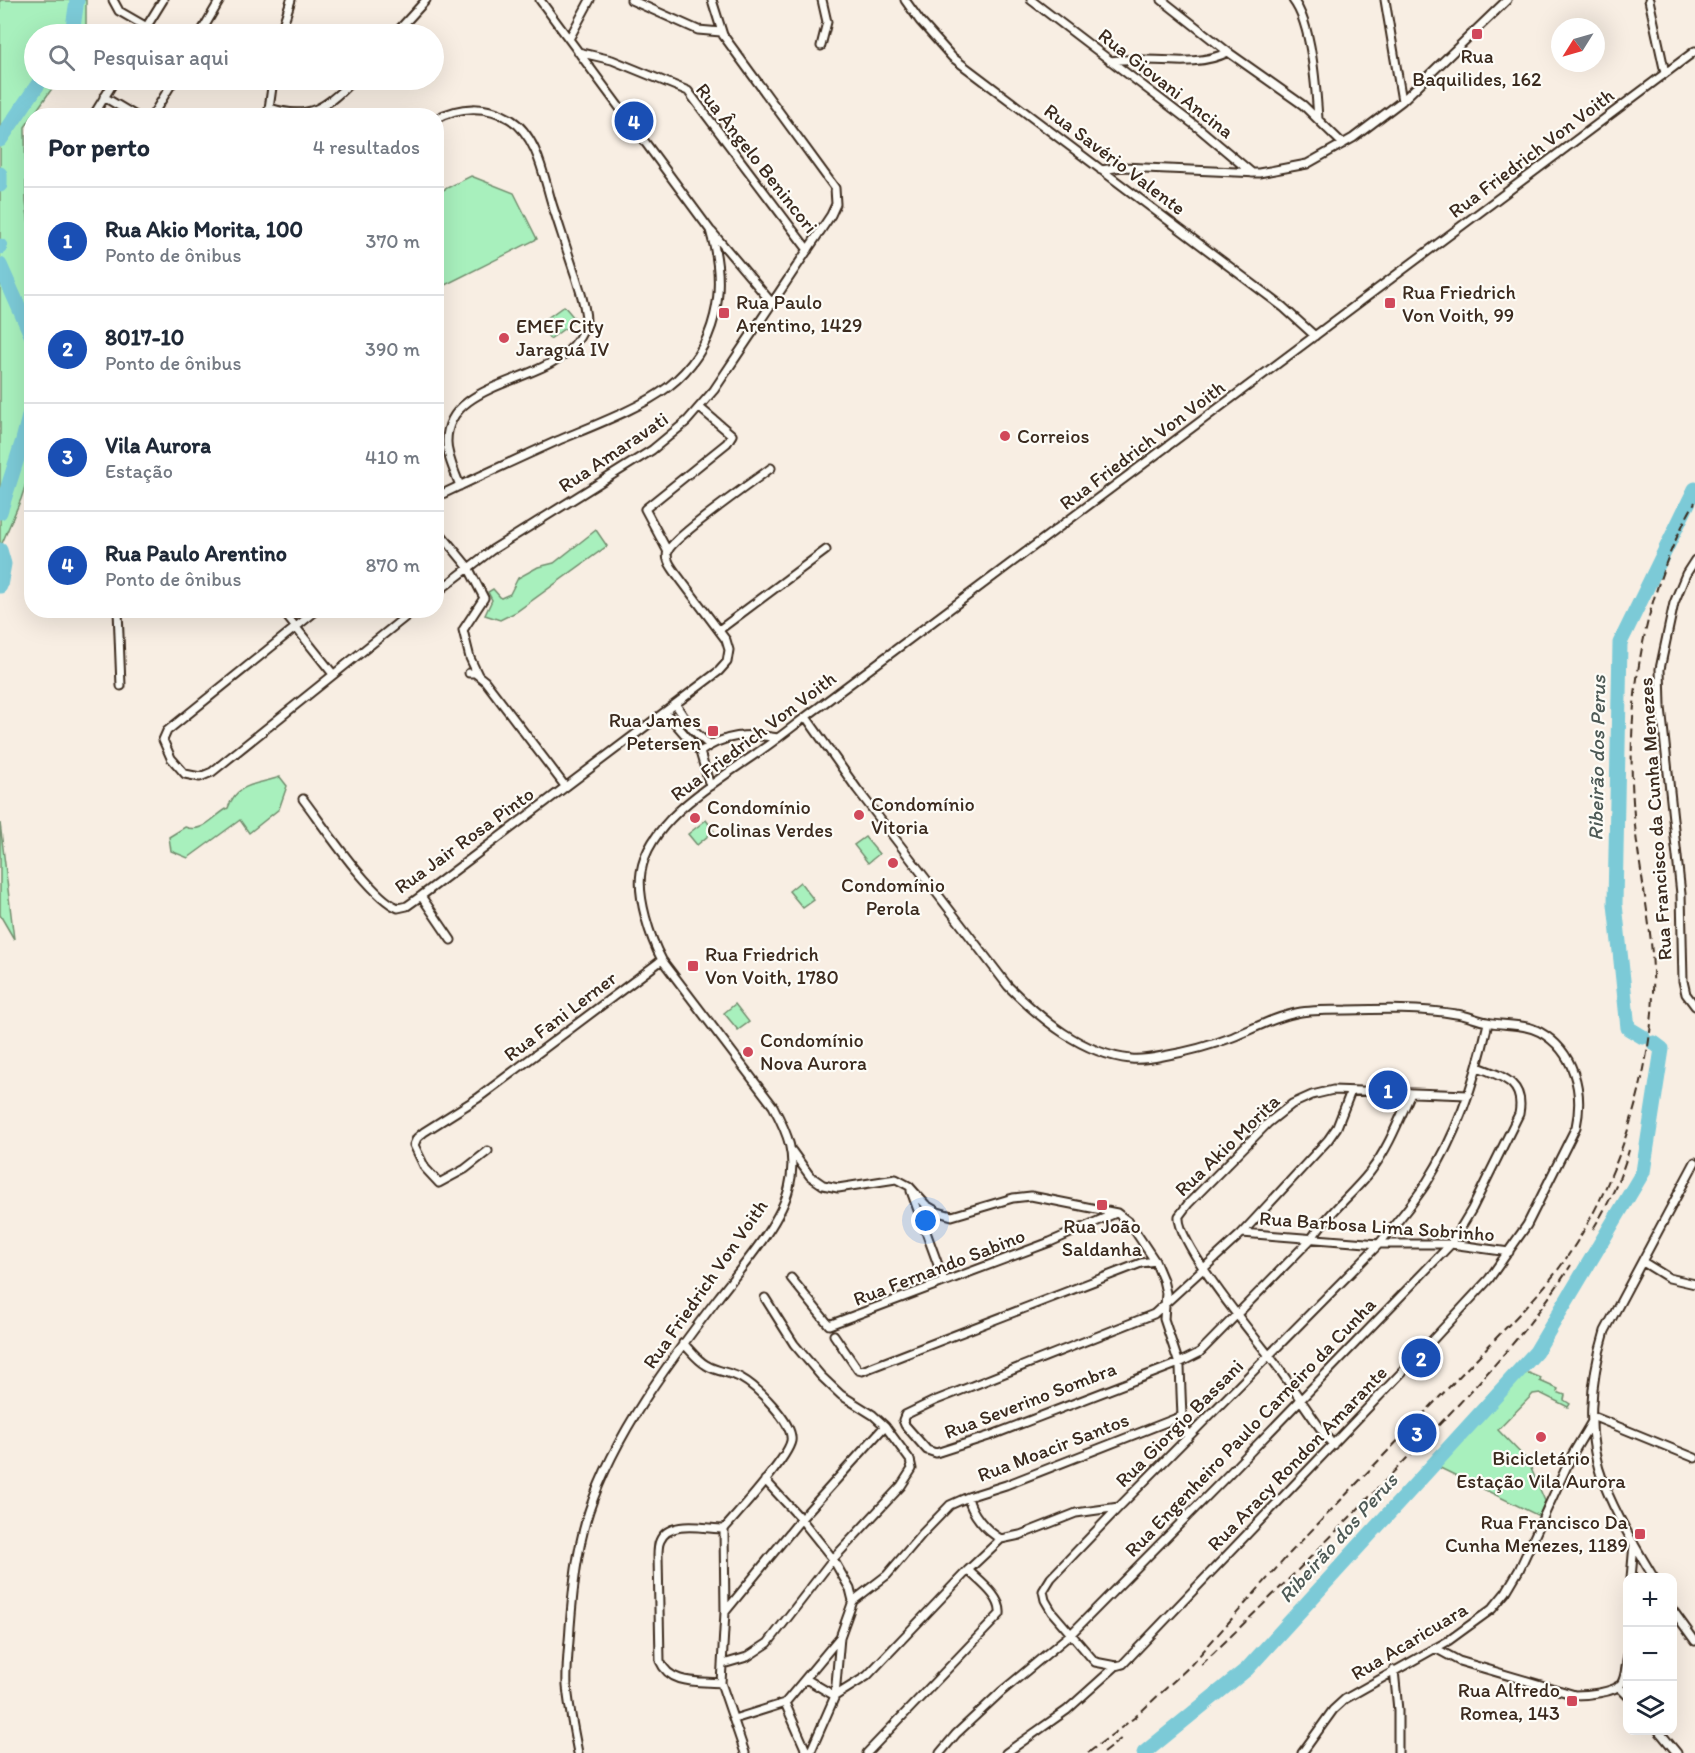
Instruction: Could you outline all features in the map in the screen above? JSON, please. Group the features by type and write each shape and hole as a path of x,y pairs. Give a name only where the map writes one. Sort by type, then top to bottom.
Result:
{"street":[{"path":"113,0 119,11 141,24"},
{"path":"148,24 162,0"},
{"path":"206,24 220,0"},
{"path":"283,24 291,0"},
{"path":"405,24 426,0"},
{"path":"540,0 710,230 772,303"},
{"path":"569,39 590,0"},
{"path":"631,0 698,30 721,32"},
{"path":"653,10 654,0"},
{"name":"Rua Amaravati","path":"444,586 468,567 670,437 700,408 714,390 831,215 836,204 835,188 721,32 712,0"},
{"path":"821,46 828,22 822,0"},
{"name":"Rua Savério Valente","path":"905,0 952,57 1283,307 1315,336"},
{"name":"Rua Giovani Ancina","path":"1031,0 1210,137 1252,173"},
{"path":"1162,0 1228,52 1303,105 1343,144"},
{"path":"1293,0 1301,14 1306,33 1313,69 1318,119"},
{"path":"1385,0 1402,101"},
{"path":"1101,170 1122,167 1252,173 1272,172 1307,164 1343,144 1402,101 1507,0"},
{"path":"1649,0 1665,73"},
{"name":"Rua Ângelo Benincori","path":"578,51 632,67 691,93 808,250"},
{"name":"Rua Friedrich Von Voith","path":"578,1753 567,1686 568,1657 574,1574 589,1511 620,1440 683,1342 770,1228 789,1191 792,1170 791,1150 786,1130 773,1106 662,960 650,935 642,892 641,872 646,856 661,830 672,817 710,786 778,738 1695,51"},
{"path":"1110,61 1134,58 1195,60 1213,58 1228,52"},
{"path":"98,108 109,90"},
{"path":"157,108 168,90"},
{"path":"270,108 272,90"},
{"path":"320,108 344,90"},
{"path":"104,97 123,108"},
{"path":"444,116 457,110 482,109 504,116 525,133 536,153 569,255 585,309 586,324 577,342 566,354 478,396 463,406 451,420 447,442 448,451 460,486"},
{"path":"444,493 624,411 668,387 684,373 699,355 716,314 719,269 710,230"},
{"name":"Rua Jair Rosa Pinto","path":"303,799 382,900 398,908 407,906 719,671 727,662 729,650 726,640 675,573 645,509 727,443 732,435 700,408"},
{"path":"667,555 671,546 684,534 771,468"},
{"path":"444,538 468,567 484,598 463,630 470,658 478,675 491,688 566,786"},
{"path":"719,630 826,550"},
{"name":"Rua Francisco da Cunha Menezes","path":"1695,560 1681,586 1671,614 1663,649 1659,687 1681,894 1683,981 1686,994 1695,1006"},
{"path":"118,618 121,686"},
{"path":"288,618 333,674"},
{"path":"308,618 179,720 164,735 166,750 185,774 200,777 219,767 404,618"},
{"path":"469,673 478,675"},
{"path":"676,705 692,729 709,745"},
{"path":"666,713 700,752 710,786"},
{"name":"Rua Aracy Rondon Amarante","path":"806,717 857,789 1000,977 1030,1008 1080,1043 1131,1059 1183,1053 1231,1038 1276,1019 1302,1012 1385,1009 1455,1014 1488,1023 1528,1027 1539,1031 1556,1043 1565,1054 1579,1091 1580,1112 1576,1127 1527,1225 1489,1279 1123,1664 1116,1666 1067,1710 1006,1753"},
{"path":"700,752 709,745 734,736 747,734 778,738"},
{"path":"421,896 451,940"},
{"name":"Rua Fani Lerner","path":"488,1151 465,1169 439,1183 425,1168 414,1145 424,1132 478,1098 662,960"},
{"path":"1478,1067 1488,1023"},
{"name":"Rua Giorgio Bassani","path":"1072,1633 1052,1612 1045,1600 1043,1591 1051,1578 1379,1244 1427,1181 1462,1113 1478,1067"},
{"name":"Rua Engenheiro Paulo Carneiro da Cunha","path":"940,1753 956,1734 1001,1692 1072,1633 1451,1244 1483,1188 1520,1108 1521,1098 1517,1089 1510,1082 1500,1075 1478,1067"},
{"name":"Rua Akio Morita","path":"1333,1445 1269,1356 1236,1316 1204,1269 1178,1220 1188,1204 1268,1123 1292,1104 1311,1095 1333,1090 1468,1095"},
{"path":"1165,1306 1242,1233 1333,1134 1345,1111 1351,1091"},
{"name":"Rua Severino Sombra","path":"1165,1306 1137,1322 934,1401 905,1414 903,1420 927,1450 936,1453 992,1435 1179,1363 1199,1353 1312,1239 1324,1221 1371,1170 1397,1124 1411,1093"},
{"path":"791,1150 810,1176 823,1185 838,1188 893,1179 903,1181 926,1205 952,1216 1013,1198 1031,1196 1117,1213 1131,1225 1155,1261 1163,1280 1166,1293 1164,1319 1179,1363 1182,1416 1188,1438"},
{"path":"1650,1573 1603,1483 1591,1420 1595,1374 1605,1331 1695,1162"},
{"path":"909,1186 944,1281"},
{"name":"Rua Fernando Sabino","path":"791,1278 829,1325 1050,1242 1117,1213"},
{"name":"Rua Barbosa Lima Sobrinho","path":"1242,1233 1379,1244 1451,1244 1509,1252"},
{"path":"834,1335 856,1368 862,1371 1141,1263 1155,1261"},
{"path":"1643,1262 1670,1278 1695,1284"},
{"path":"723,1664 747,1657 768,1643 833,1559 909,1475 912,1468 910,1460 885,1426 873,1415 840,1395 821,1376 794,1344 765,1298"},
{"path":"683,1342 706,1365 740,1378 764,1395 787,1425 791,1436 789,1447 724,1529 725,1612 721,1683 745,1753"},
{"name":"Rua Moacir Santos","path":"1000,1539 974,1512 968,1497 1006,1485 1182,1416"},
{"path":"1591,1420 1695,1458"},
{"name":"Rua Acaricuara","path":"1302,1753 1324,1722 1345,1699 1435,1648 1492,1609 1506,1592 1519,1570 1572,1455 1591,1420"},
{"path":"725,1612 801,1518 885,1426"},
{"path":"765,1480 801,1518 833,1559 850,1589 853,1601"},
{"path":"808,1753 835,1696 840,1637 853,1601 887,1575 922,1533 950,1505 968,1497"},
{"path":"835,1696 867,1676 1000,1539 1020,1535 1076,1514 1119,1507"},
{"path":"721,1683 681,1680 670,1676 663,1668 660,1661 658,1556 659,1542 665,1533 678,1527 724,1529"},
{"path":"1631,1573 1634,1542"},
{"path":"867,1753 1000,1614 1001,1607 994,1596 968,1570"},
{"path":"1677,1616 1695,1641"},
{"path":"1072,1633 1095,1662 1116,1666"},
{"path":"734,1719 785,1703 840,1637"},
{"path":"1435,1648 1459,1661 1575,1695 1588,1695 1618,1686 1623,1681"},
{"path":"1394,1670 1398,1710 1398,1753"},
{"path":"806,1679 835,1696"},
{"path":"1618,1686 1623,1691"},
{"path":"785,1703 808,1753"},
{"path":"1661,1735 1677,1753"}],"green space":[{"path":"0,0 86,0 86,24 24,24 24,90 51,90 38,108 24,108 24,490 0,548"},
{"path":"471,176 514,193 537,239 444,286 444,190"},
{"path":"564,306 576,320 550,339 539,324"},
{"path":"596,530 607,546 516,612 500,620 485,615 492,600 488,592 493,589 501,598 510,594 518,578 538,567 554,563"},
{"path":"280,777 287,786 279,809 249,833 240,820 188,858 171,851 169,837 185,827 197,828 208,823 228,808 242,789"},
{"path":"706,820 714,831 697,845 688,834"},
{"path":"0,823 14,939 0,915"},
{"path":"865,837 879,854 868,863 854,845"},
{"path":"800,882 814,900 803,908 789,891"},
{"path":"735,1004 749,1022 738,1030 724,1013"},
{"path":"1529,1373 1558,1389 1557,1392 1565,1395 1564,1400 1570,1404 1568,1407 1540,1393 1533,1394 1498,1430 1531,1464 1545,1501 1539,1516 1434,1465 1523,1374"}],"waterway":[{"path":"73,24 77,0"},
{"path":"0,140 34,90"},
{"path":"0,174 0,185"},
{"path":"0,265 24,319"},
{"path":"0,512 24,436"},
{"name":"Ribeirão dos Perus","path":"1643,1037 1628,1028 1615,904 1620,643 1695,489"},
{"path":"0,550 4,564 0,586"},
{"name":"Ribeirão dos Perus","path":"1144,1753 1247,1669 1536,1352 1643,1172 1662,1049 1654,1043"}],"railway":[{"path":"1088,1753 1134,1718 1190,1666 1290,1553 1529,1303 1569,1254 1602,1195 1628,1129 1646,1060 1651,1026 1652,954 1632,792 1634,706 1639,663 1660,580 1695,502"},
{"path":"1593,1229 1614,1191 1629,1150"},
{"path":"1201,1665 1330,1537 1472,1390 1534,1317 1571,1265"},
{"path":"1103,1753 1122,1738"}],"place":[{"name":"Rua Baquilides, 162","path":"1477,34"},
{"name":"Rua Paulo Arentino","path":"634,121"},
{"name":"Rua Friedrich Von Voith, 99","path":"1390,303"},
{"name":"Rua Paulo Arentino, 1429","path":"724,313"},
{"name":"EMEF City Jaraguá IV","path":"504,338"},
{"name":"Correios","path":"1005,436"},
{"name":"Rua James Petersen","path":"713,731"},
{"name":"Condomínio Vitoria","path":"859,815"},
{"name":"Condomínio Colinas Verdes","path":"695,818"},
{"name":"Condomínio Perola","path":"893,863"},
{"name":"Rua Friedrich Von Voith, 1780","path":"693,966"},
{"name":"Condomínio Nova Aurora","path":"748,1052"},
{"name":"Rua Akio Morita, 100","path":"1388,1090"},
{"name":"Rua João Saldanha","path":"1102,1205"},
{"name":"8017-10","path":"1421,1358"},
{"name":"Vila Aurora","path":"1417,1433"},
{"name":"Bicicletário Estação Vila Aurora","path":"1541,1437"},
{"name":"Rua Francisco Da Cunha Menezes, 1189","path":"1640,1534"},
{"name":"Rua Alfredo Romea, 143","path":"1572,1701"}]}
